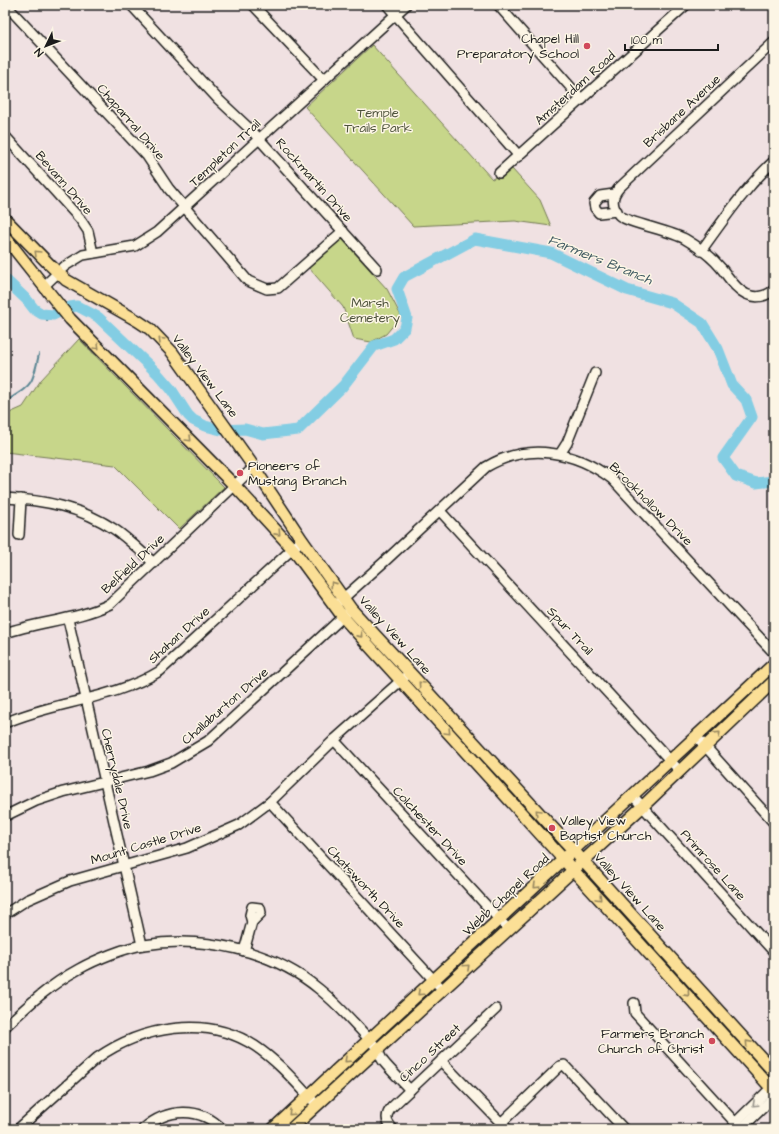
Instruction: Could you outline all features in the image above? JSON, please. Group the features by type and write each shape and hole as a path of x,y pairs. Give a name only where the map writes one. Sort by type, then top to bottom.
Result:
{"main road":[{"name":"Valley View Lane","path":"5,219 62,276 89,294 150,329 176,356 254,467 302,540 339,602"},
{"name":"Valley View Lane","path":"5,237 70,319 235,486 293,549 339,602 401,681 644,947 773,1091"},
{"name":"Valley View Lane","path":"347,613 410,673 574,850 774,1072"},
{"name":"Webb Chapel Road","path":"291,1129 313,1101 368,1040 500,920 774,664"},
{"name":"Webb Chapel Road","path":"274,1129 313,1101 377,1049 772,687"},
{"path":"644,947 652,938"}],"street":[{"name":"Chaparral Drive","path":"6,5 147,156 170,189 248,281 266,289 278,288 342,231"},
{"name":"Rockmartin Drive","path":"131,5 259,140 377,269"},
{"path":"253,5 324,80"},
{"path":"387,5 519,156"},
{"name":"Templeton Trail","path":"44,286 62,276 72,261 83,255 135,246 145,241 186,207 406,5"},
{"path":"498,5 582,100"},
{"name":"Amsterdam Road","path":"499,173 686,5"},
{"name":"Brisbane Avenue","path":"614,198 774,42"},
{"name":"Bevann Drive","path":"5,136 80,219 88,231 93,253"},
{"path":"701,251 738,198 774,161"},
{"path":"617,211 599,213 595,208 594,203 600,196 614,198 617,211 625,219 662,230 685,239 720,266 745,294 758,298 768,295 774,290"},
{"path":"560,454 567,443 595,374"},
{"name":"Brookhollow Drive","path":"339,602 440,511 478,474 500,460 530,453 560,454 587,463 612,479 774,654"},
{"name":"Belfield Drive","path":"5,633 27,626 68,619 94,611 110,604 254,467"},
{"path":"5,498 48,502 86,514 115,530 154,563"},
{"path":"18,535 21,499"},
{"name":"Spur Trail","path":"440,511 680,770"},
{"name":"Shahan Drive","path":"5,722 45,709 86,699 143,682 160,671 302,540"},
{"name":"Challaburton Drive","path":"5,816 43,799 171,763 195,750 214,736 347,613"},
{"name":"Cherrydale Drive","path":"68,619 142,945"},
{"name":"Mount Castle Drive","path":"5,914 27,900 47,890 76,879 187,848 238,825 270,802 334,740 410,673"},
{"path":"760,677 772,687"},
{"path":"696,736 705,748 774,823"},
{"name":"Colchester Drive","path":"334,740 508,929"},
{"name":"Primrose Lane","path":"633,796 774,952"},
{"name":"Chatsworth Drive","path":"270,802 442,989"},
{"path":"244,951 252,922"},
{"path":"5,1027 39,996 80,968 142,945 196,943 244,951 271,961 305,979 336,1004 377,1049 382,1060 410,1090"},
{"path":"634,1003 635,1013 739,1127 773,1091"},
{"name":"Cinco Street","path":"393,1129 386,1118 386,1114 392,1107 496,1009"},
{"path":"18,1129 110,1048 131,1038 148,1033 185,1027 225,1033 244,1039 273,1060 313,1101"},
{"path":"441,1061 504,1126 560,1066 564,1066 624,1129"},
{"path":"144,1129 151,1122 163,1116 177,1112 203,1115 214,1121 222,1129"}],"green space":[{"name":"Temple Trails Park","path":"372,45 492,179 512,169 540,200 551,226 515,221 413,226 305,107"},
{"name":"Marsh Cemetery","path":"342,239 387,289 401,316 386,334 371,342 354,339 343,307 309,268"},
{"path":"79,339 224,487 179,529 115,465 5,452 5,415 23,407 41,380"}],"waterway":[{"name":"Farmers Branch","path":"5,279 27,300 34,309 42,314 53,315 70,307 77,306 98,317 157,373 171,389 193,420 205,426 221,430 245,429 263,434 298,430 343,386 374,346 394,339 405,328 407,318 397,289 404,277 475,239 551,253 627,290 672,303 702,323 718,349 732,385 746,400 752,417 723,458 736,476 756,483 774,481"},
{"name":"Farmers Branch","path":"47,321 48,315"},
{"path":"5,402 21,392 30,384 35,373 39,354"}],"place":[{"name":"Chapel Hill Preparatory School","path":"587,46"},
{"name":"Pioneers of Mustang Branch","path":"240,473"},
{"name":"Valley View Baptist Church","path":"552,828"},
{"name":"Farmers Branch Church of Christ","path":"712,1041"}]}
